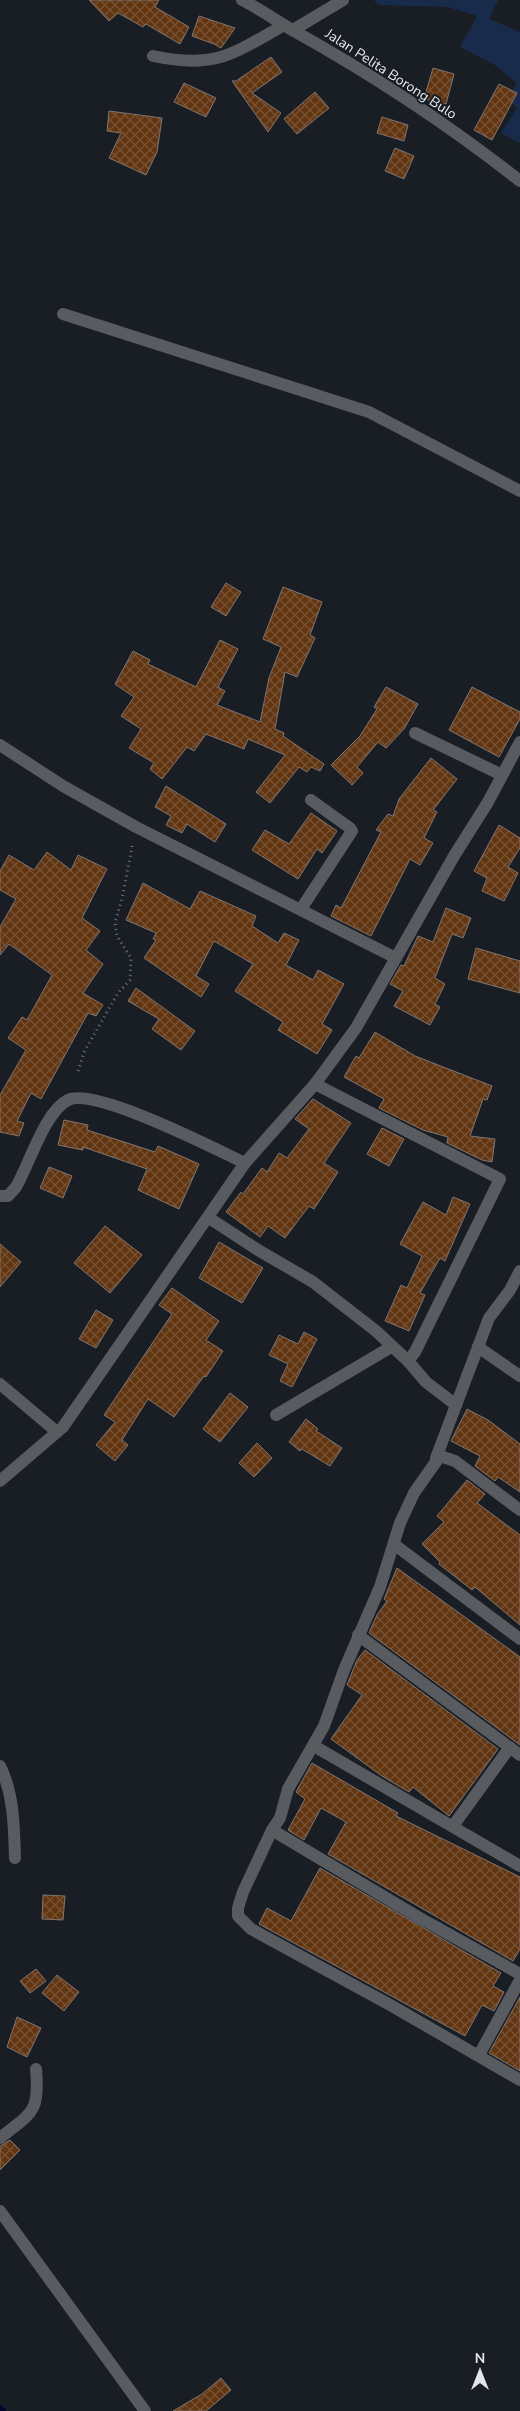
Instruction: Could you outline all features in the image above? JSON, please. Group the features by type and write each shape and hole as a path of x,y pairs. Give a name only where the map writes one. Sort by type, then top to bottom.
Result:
{"street":[{"name":"Jalan Pelita Borong Bulo","path":"242,0 393,91 477,148 520,181"},
{"path":"153,56 180,61 212,61 237,52 343,0"},
{"path":"63,314 369,412 520,491"},
{"path":"415,733 502,775"},
{"path":"3,1472 57,1432 78,1408 245,1163 315,1084 356,1028 488,802 520,742"},
{"path":"0,745 63,786 136,827 396,958"},
{"path":"301,909 352,831 311,800"},
{"path":"315,1084 500,1179 423,1337 408,1361"},
{"path":"0,1196 8,1196 16,1187 51,1116 67,1100 79,1098 112,1106 160,1123 245,1163"},
{"path":"209,1218 258,1250 313,1282 376,1330 391,1347 408,1361 426,1382 456,1405"},
{"path":"520,1271 510,1290 489,1318 436,1458 414,1493 400,1524 380,1587 358,1635 324,1726 288,1789 280,1818 272,1830 239,1904 238,1916 241,1921 252,1929 479,2055 520,2080"},
{"path":"276,1415 391,1347"},
{"path":"478,1347 520,1376"},
{"path":"0,1384 57,1432"},
{"path":"436,1458 444,1456 455,1461 520,1510"},
{"path":"394,1545 520,1640"},
{"path":"358,1635 515,1751 453,1826"},
{"path":"314,1746 520,1866"},
{"path":"0,1766 8,1783 15,1858"},
{"path":"272,1830 418,1917 520,1974"},
{"path":"479,2055 520,1980"},
{"path":"0,2138 31,2113 34,2108 38,2097 36,2069"},
{"path":"0,2211 145,2411"}],"path":[{"path":"78,1071 84,1052 118,993 130,980 131,958 117,936 115,922 122,898 136,827"}],"shaded area":[{"path":"374,0 498,0 489,19 520,32 520,143 501,133 517,108 509,101 516,83 495,65 460,47 477,16 448,7 378,5"}],"building":[{"path":"89,0 159,0 155,7 189,27 180,44 146,24 143,27 118,13 109,21"},
{"path":"199,16 235,28 221,48 192,36"},
{"path":"271,57 282,72 252,93 281,113 268,132 232,81 236,81"},
{"path":"433,68 454,74 446,104 424,99"},
{"path":"184,83 216,98 206,117 174,102"},
{"path":"499,84 517,93 492,140 474,130"},
{"path":"315,92 329,108 297,134 284,119"},
{"path":"109,111 162,118 157,152 146,175 109,158 121,133 107,131"},
{"path":"382,117 408,125 404,141 377,133"},
{"path":"395,148 414,156 404,179 385,171"},
{"path":"226,583 241,592 226,616 211,607"},
{"path":"283,587 322,602 310,635 315,638 297,677 285,672 275,729 284,733 283,736 324,764 320,771 311,767 307,772 299,767 270,803 256,792 285,755 248,739 244,749 206,734 194,751 187,747 162,779 150,769 154,763 129,748 141,729 121,716 134,697 115,684 133,651 150,660 148,664 196,687 220,640 238,649 218,687 225,691 217,705 260,722 269,678 281,647 263,639"},
{"path":"386,687 418,704 404,729 386,748 378,742 357,767 363,773 352,785 331,765 360,736 377,709 374,707"},
{"path":"472,687 520,712 520,719 499,757 449,730"},
{"path":"431,758 457,779 433,810 437,812 424,838 433,843 420,865 410,859 371,936 331,916 336,905 341,908 381,832 376,830 388,814 393,816 399,799"},
{"path":"166,786 226,824 215,842 187,824 182,833 166,825 171,816 155,807"},
{"path":"311,813 337,831 322,853 317,849 298,879 252,850 265,830 289,844"},
{"path":"499,825 520,838 520,848 508,867 518,873 504,901 482,891 487,878 474,871"},
{"path":"47,852 71,870 78,855 107,869 82,918 100,931 86,950 103,964 83,993 103,1005 96,1016 88,1013 41,1099 31,1093 17,1121 24,1123 19,1136 0,1132 0,1095 26,1050 8,1038 22,1017 27,1020 52,975 9,944 0,955 0,927 16,899 0,890 0,871 9,855 34,870"},
{"path":"143,883 190,909 200,891 256,916 252,926 278,943 284,933 299,940 286,965 313,980 318,970 344,984 322,1024 332,1030 317,1054 278,1030 283,1022 235,991 253,964 214,941 196,976 209,984 201,997 144,958 156,940 153,939 156,933 126,920"},
{"path":"446,908 471,918 463,938 452,934 435,978 445,984 435,1004 440,1007 430,1025 394,1006 403,991 390,984 401,965 404,966 418,936 433,942"},
{"path":"476,948 520,961 520,993 468,979"},
{"path":"136,988 195,1031 181,1050 152,1029 159,1019 128,1001"},
{"path":"375,1032 415,1056 492,1086 487,1100 483,1099 470,1136 495,1139 492,1162 482,1160 447,1143 448,1137 423,1130 379,1108 384,1099 344,1077 356,1056 359,1058"},
{"path":"313,1099 351,1123 324,1163 338,1172 314,1209 309,1206 285,1238 268,1226 260,1237 226,1212 241,1192 243,1194 262,1168 267,1172 279,1153 287,1158 309,1129 295,1119"},
{"path":"64,1120 88,1125 87,1130 155,1152 158,1146 199,1164 179,1209 138,1190 147,1169 83,1147 83,1150 58,1145"},
{"path":"382,1128 404,1139 389,1166 367,1154"},
{"path":"49,1167 72,1176 63,1198 40,1188"},
{"path":"453,1197 470,1204 445,1261 440,1258 420,1293 425,1295 409,1331 385,1321 401,1285 407,1288 422,1256 400,1244 423,1202 446,1215"},
{"path":"105,1226 142,1255 110,1293 74,1263"},
{"path":"219,1242 263,1268 242,1303 199,1278"},
{"path":"0,1244 21,1262 0,1287"},
{"path":"172,1288 219,1321 206,1340 223,1351 206,1377 204,1376 174,1417 148,1399 122,1440 128,1445 115,1461 96,1445 115,1422 104,1415 172,1314 159,1305"},
{"path":"96,1310 113,1320 96,1348 79,1339"},
{"path":"304,1332 317,1339 292,1387 280,1381 288,1364 269,1355 279,1335 298,1344"},
{"path":"230,1393 248,1407 220,1442 203,1429"},
{"path":"467,1409 488,1420 520,1444 520,1492 498,1477 495,1481 475,1466 480,1456 451,1441"},
{"path":"306,1419 318,1429 316,1431 342,1448 330,1466 302,1449 300,1451 289,1442"},
{"path":"257,1443 272,1458 254,1477 239,1463"},
{"path":"467,1480 485,1494 477,1503 520,1535 520,1625 475,1587 472,1590 439,1564 440,1562 422,1544 444,1522 437,1516"},
{"path":"397,1568 520,1657 520,1745 369,1633 377,1615 387,1601 384,1599"},
{"path":"365,1650 498,1749 449,1816 413,1787 409,1792 382,1776 331,1739 362,1695 347,1685 357,1660"},
{"path":"312,1763 398,1813 396,1816 520,1877 520,1949 513,1961 328,1854 346,1822 321,1808 304,1840 288,1830 305,1799 296,1792"},
{"path":"320,1868 501,1973 493,1986 504,1992 494,2011 482,2005 465,2036 259,1924 267,1908 291,1921"},
{"path":"43,1895 65,1896 63,1920 42,1919"},
{"path":"36,1969 46,1981 30,1993 20,1981"},
{"path":"57,1975 79,1992 64,2011 42,1993"},
{"path":"520,1997 520,2071 489,2053"},
{"path":"17,2017 41,2028 27,2057 7,2047"},
{"path":"10,2140 20,2150 0,2170 0,2146"},
{"path":"221,2378 231,2390 206,2411 173,2411 202,2394"}],"waterway":[{"path":"0,2408 3,2411"}]}
